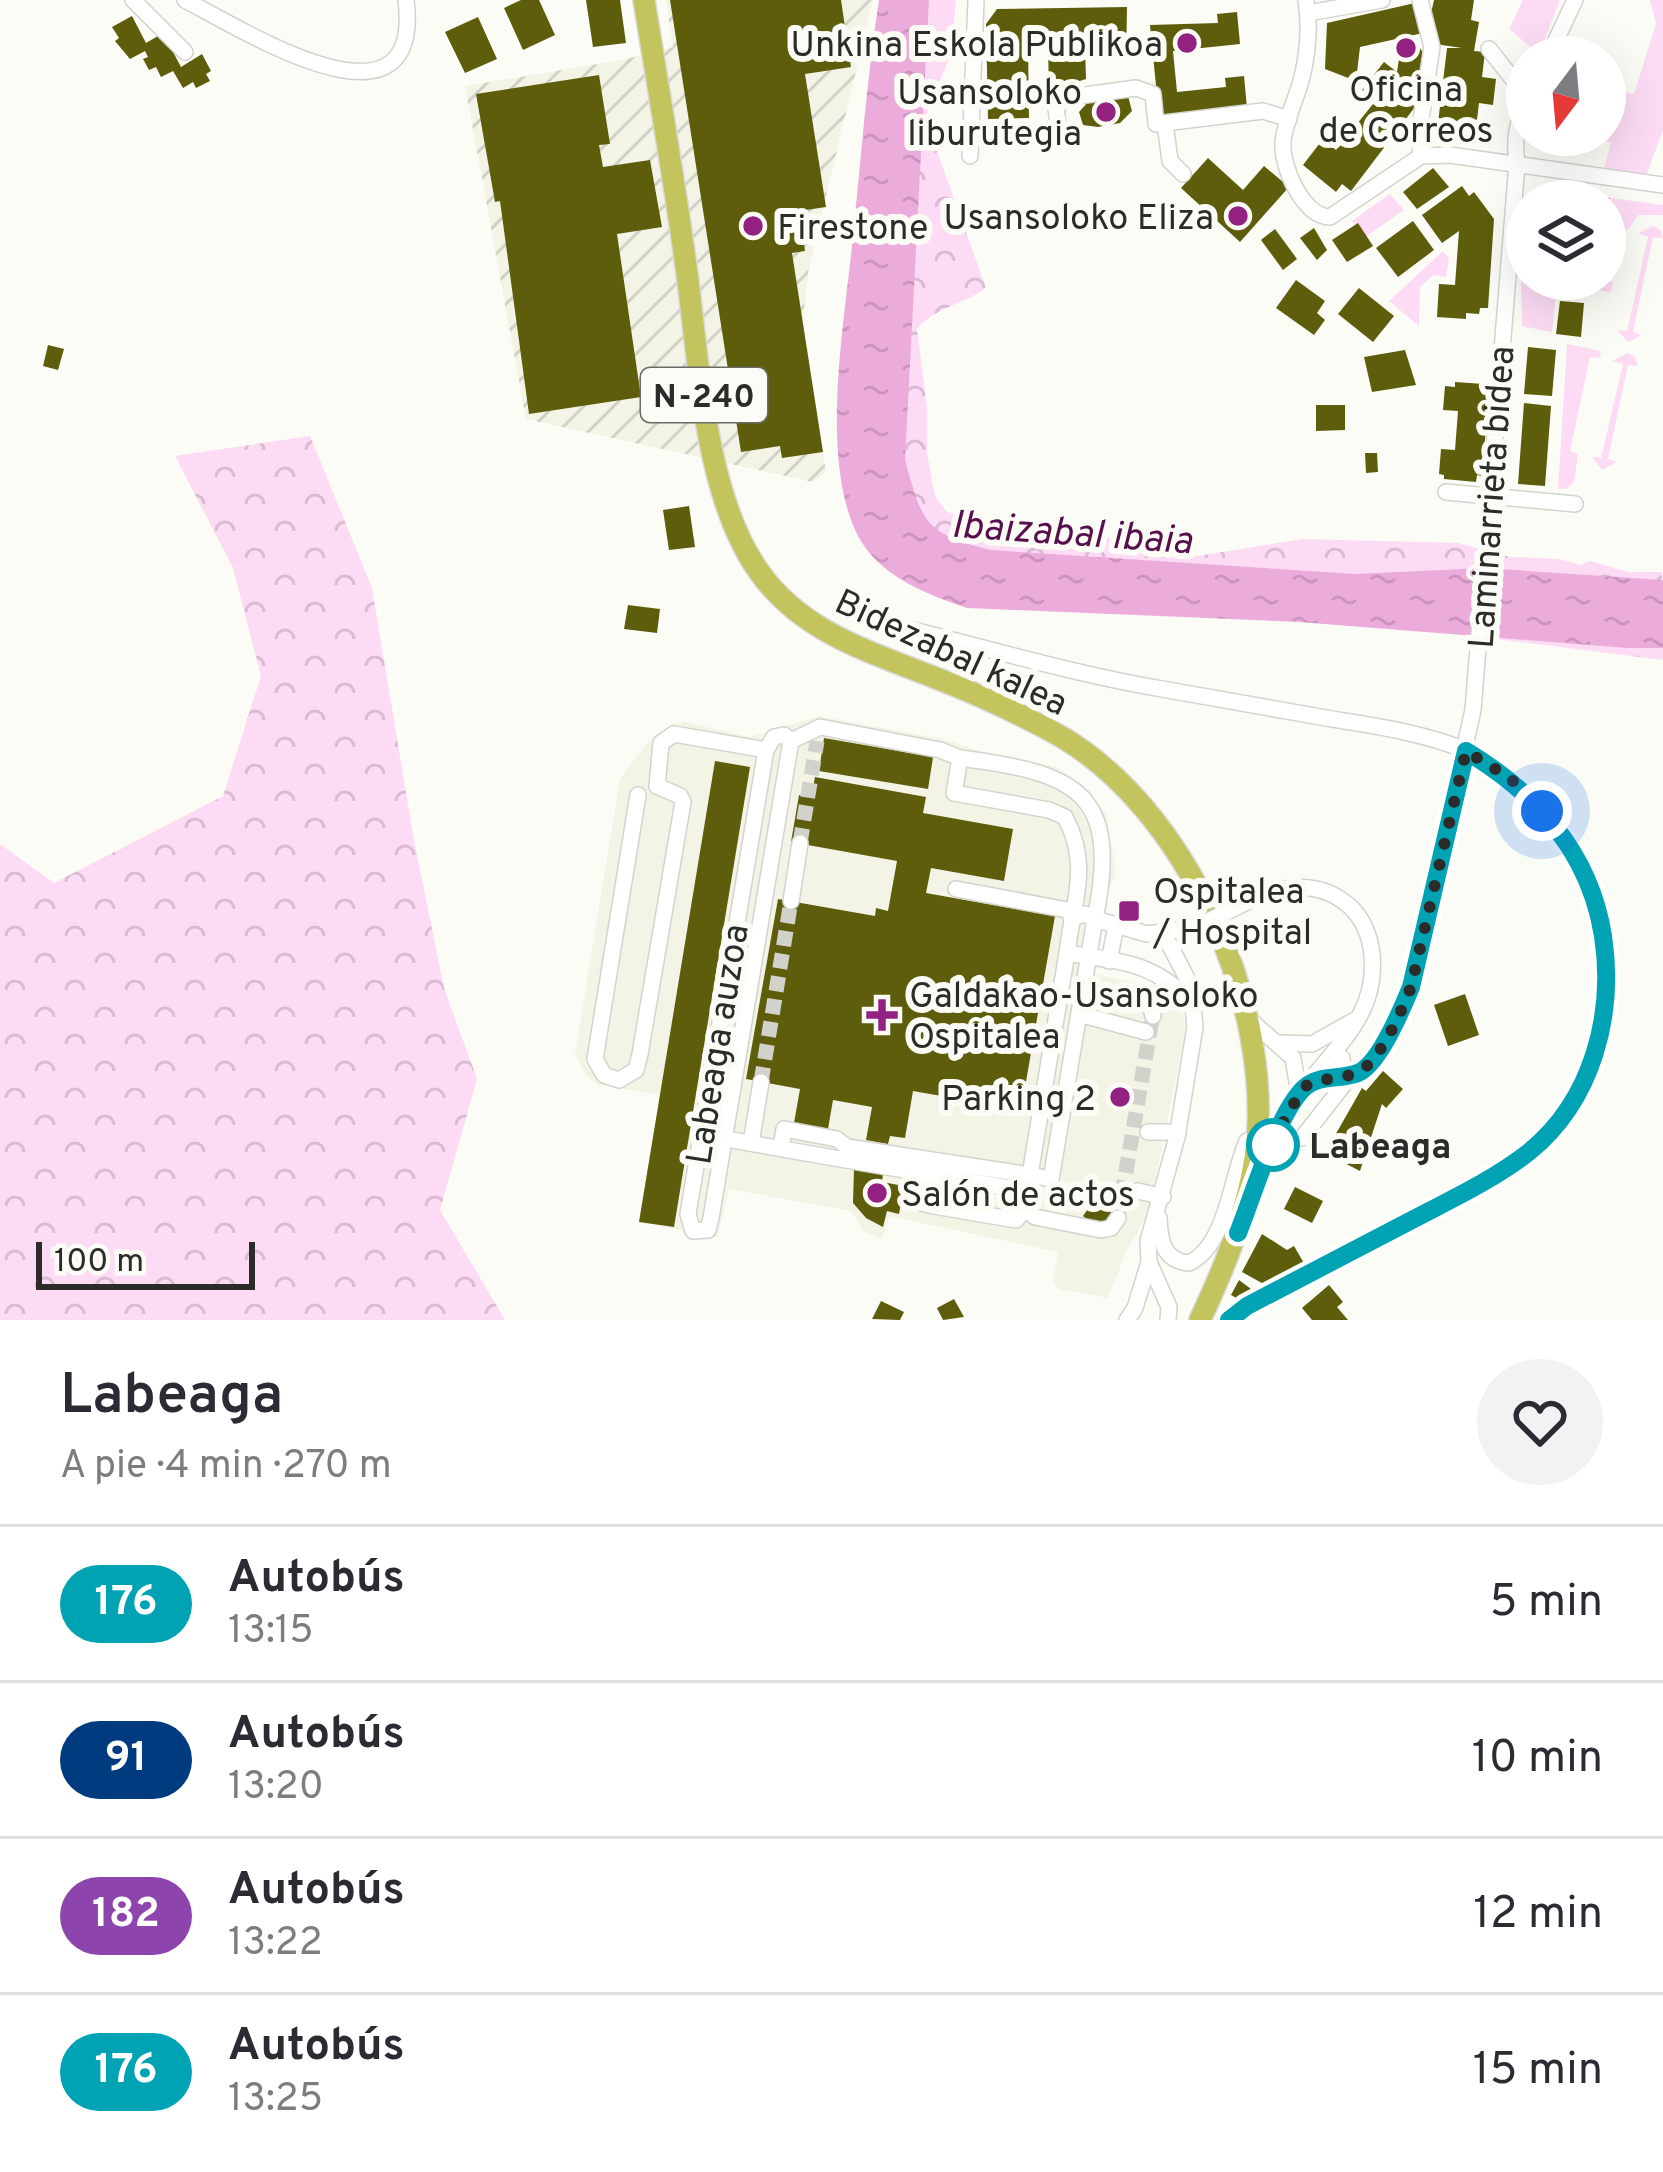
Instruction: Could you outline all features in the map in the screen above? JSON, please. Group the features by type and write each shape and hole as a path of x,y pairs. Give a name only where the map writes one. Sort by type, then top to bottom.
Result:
{"highway":[{"name":"Bidezabal kalea","path":"644,0 717,473 748,556 779,596 824,632 1007,708 1092,758 1148,816 1188,872 1217,922 1250,1020"},
{"name":"N-240","path":"1200,1320 1238,1233 1255,1155 1250,1020"},
{"name":"N-240","path":"1174,1316 1219,1250 1239,1188 1256,1102"}],"street":[{"path":"133,0 184,52"},
{"path":"185,0 289,53 349,74 371,72 395,60 406,32 406,0"},
{"path":"970,156 976,0"},
{"path":"1382,0 1307,6 1302,76 1283,139 1284,160 1310,211 1330,217 1421,156 1450,155 1663,184"},
{"path":"1420,0 1432,47 1419,132 1421,156"},
{"path":"1558,36 1574,0"},
{"path":"1489,49 1506,72"},
{"path":"1003,137 1059,130 1056,109 1064,98 1136,88 1153,94 1170,161 1183,174"},
{"path":"1161,123 1263,112 1289,119"},
{"name":"Laminarrieta bidea","path":"1466,751 1478,654 1516,156"},
{"path":"656,382 657,409"},
{"path":"1446,492 1575,504"},
{"name":"Bidezabal kalea","path":"904,628 1153,688 1400,730 1466,751"},
{"path":"638,795 596,1059 604,1075 619,1080 636,1070 640,1054 683,802 657,785 661,743 674,734 766,750 774,737 784,734 790,741 818,734 940,750 1052,776 1081,796 1098,820 1105,873 1051,1179 1027,1192"},
{"name":"Labeaga auzoa","path":"766,750 688,1214 693,1231 708,1230 790,741"},
{"path":"1229,1320 1247,1306 1478,1184 1529,1151 1571,1105 1586,1076 1608,1005 1608,970 1592,894 1579,860 1547,817 1510,778 1466,751 1411,987 1400,1015 1368,1066 1303,1090"},
{"path":"960,758 954,794 1049,810 1065,818 1081,856 1027,1192"},
{"path":"790,901 800,843"},
{"path":"1146,968 1167,962 1170,951 1195,928 1267,892 1301,887 1324,890 1358,914 1369,935 1372,978 1360,1016 1338,1057 1303,1090 1269,1153 1238,1233"},
{"path":"956,889 1085,914 1166,939 1191,986 1196,1027 1178,1132 1148,1241 1150,1262 1174,1316"},
{"path":"1109,961 1116,926"},
{"path":"1146,968 1135,956 1135,945 1153,934 1195,928"},
{"path":"1067,953 1146,968 1169,979 1192,1003"},
{"path":"1078,1014 1149,1024 1151,1008 1144,1003 1083,990"},
{"path":"1312,1044 1360,1016"},
{"path":"1250,1020 1293,1058 1303,1090"},
{"path":"1280,1043 1312,1044 1359,1061 1374,1054"},
{"path":"1302,1138 1346,1083 1338,1057"},
{"path":"752,1143 761,1082"},
{"name":"Labeaga auzoa","path":"781,1148 784,1129 837,1139 848,1147 1027,1192"},
{"path":"1148,1132 1178,1132"},
{"name":"Labeaga auzoa","path":"725,1139 1027,1192"},
{"path":"1161,1203 1163,1248 1181,1262 1200,1258 1221,1220 1247,1141"},
{"name":"Labeaga auzoa","path":"921,1173 917,1195 921,1203 1016,1220 1027,1192"},
{"path":"1138,1191 1161,1203"},
{"name":"Labeaga auzoa","path":"1027,1192 1035,1217 1101,1230 1111,1228 1118,1218"},
{"path":"1131,1314 1150,1262"},
{"path":"1131,1314 1152,1302 1174,1316"}],"shaded area":[{"path":"666,0 873,0 809,267 801,336 826,472 813,482 526,419 465,86 673,47"},
{"name":"Galdakao-Usansoloko Ospitalea","path":"819,716 1057,767 1090,791 1107,816 1116,875 1104,899 1091,973 1171,991 1180,1001 1186,1029 1149,1213 1127,1250 1108,1298 1059,1289 1053,1282 1058,1252 889,1216 882,1239 864,1232 851,1211 729,1189 718,1237 639,1222 660,1095 598,1085 586,1076 575,1054 620,779 648,742 673,723 750,737"}],"green space":[{"path":"910,0 956,0 951,54 927,113 928,126 986,288 917,329 927,407 927,454 935,496 946,511 995,530 1053,526 1197,556 1303,539 1458,543 1510,557 1581,565 1590,561 1628,572 1662,572 1663,660 1232,606 904,575 865,307"},
{"path":"1523,0 1560,0 1546,36 1517,36 1509,29"},
{"path":"1650,0 1663,0 1663,130 1646,176 1604,169 1608,156 1626,156 1626,93 1634,94 1656,24"},
{"path":"1390,194 1404,210 1364,238 1352,221"},
{"path":"1626,200 1663,205 1663,215 1638,215 1628,230"},
{"path":"1653,226 1663,238 1653,237 1633,332 1642,335 1628,342 1617,330 1627,331 1648,237 1638,233"},
{"path":"1443,251 1449,258 1446,277 1433,275 1420,287 1419,326 1389,301"},
{"path":"1521,300 1555,300 1552,332 1522,326"},
{"path":"1567,344 1601,351 1600,358 1590,357 1570,451 1578,454 1574,482 1558,489"},
{"path":"1627,353 1638,366 1628,365 1608,459 1617,462 1602,470 1592,457 1601,458 1623,364 1612,361"},
{"path":"310,436 372,588 444,988 477,1079 440,1210 505,1320 0,1320 0,844 54,883 223,796 261,676 233,568 175,456"}],"water":[{"path":"879,0 929,0 905,460 922,512 939,531 991,550 1355,574 1484,568 1663,580 1663,648 1299,622 967,608 890,572 857,534 839,466 837,428 841,347"}],"building":[{"path":"521,0 539,0 555,35 523,50 504,8"},
{"path":"586,0 620,0 626,43 593,47"},
{"name":"Firestone","path":"670,0 841,0 851,67 805,74 826,207 799,211 805,251 792,253 823,452 782,458 780,446 741,452"},
{"path":"1434,0 1474,0 1471,20 1479,22 1474,51 1485,52 1482,77 1496,79 1493,105 1479,103 1476,128 1438,123 1447,48 1462,48 1435,44 1429,22"},
{"path":"1415,3 1423,33 1360,47 1356,81 1325,69 1327,23"},
{"path":"1127,7 1126,58 1090,58 1091,45 1085,45 1086,79 1049,91 1048,45 1028,44 1029,118 988,119 986,24 997,9"},
{"path":"1237,12 1240,44 1173,51 1177,92 1226,87 1225,78 1244,76 1247,108 1159,116 1150,25 1218,23 1217,14"},
{"path":"132,16 146,43 163,33 181,67 202,54 211,71 206,74 210,81 183,88 173,71 161,77 156,67 149,70 143,59 148,57 145,51 130,59 115,41 119,38 112,27"},
{"path":"478,17 497,59 465,73 445,32"},
{"path":"1401,46 1420,48 1425,56 1418,103 1351,191 1342,184 1336,192 1303,165 1323,139 1336,150 1373,104 1377,107 1362,90 1384,62 1397,72"},
{"path":"599,75 610,144 599,145 603,167 650,160 662,227 617,234 641,397 529,414 500,201 495,202 476,94"},
{"path":"1128,96 1132,111 1120,123 1083,125 1079,112 1088,102"},
{"name":"Usansoloko Eliza","path":"1208,158 1243,190 1264,166 1289,187 1240,242 1181,188"},
{"path":"1433,168 1449,187 1417,209 1403,192"},
{"path":"1462,186 1469,196 1474,192 1494,219 1488,308 1480,308 1479,314 1466,313 1466,319 1437,317 1439,284 1455,285 1459,231 1442,243 1422,215"},
{"path":"1413,221 1434,250 1398,277 1376,248"},
{"path":"1358,223 1373,246 1347,262 1332,240"},
{"path":"1314,228 1327,250 1317,260 1300,238"},
{"path":"1275,229 1297,259 1283,270 1261,240"},
{"path":"1296,280 1325,301 1317,313 1325,320 1314,335 1276,308"},
{"path":"1359,288 1394,316 1373,342 1338,314"},
{"path":"1560,301 1584,303 1581,337 1556,334"},
{"path":"48,345 64,349 58,370 43,366"},
{"path":"1528,347 1556,350 1552,396 1524,394"},
{"path":"1405,350 1416,385 1372,392 1364,357"},
{"path":"1455,382 1484,384 1484,390 1489,390 1482,476 1477,475 1476,482 1444,479 1439,474 1441,449 1455,450 1458,411 1443,410 1445,386 1455,387"},
{"path":"1524,403 1551,406 1545,486 1518,484"},
{"path":"1316,405 1345,405 1345,430 1316,431"},
{"path":"1365,453 1377,453 1378,472 1366,473"},
{"path":"689,506 695,547 669,550 663,510"},
{"path":"628,605 660,609 657,633 624,629"},
{"path":"824,738 933,757 928,789 819,771"},
{"path":"715,761 750,767 674,1227 639,1222"},
{"path":"815,777 926,797 923,813 1013,829 1004,881 931,868 926,893 1055,916 1021,1110 913,1091 905,1138 890,1136 888,1144 866,1140 872,1107 833,1100 828,1129 794,1123 800,1089 746,1079 778,899 875,916 876,908 888,911 897,861 791,842 799,795 811,797"},
{"path":"1465,994 1479,1035 1448,1046 1434,1005"},
{"path":"1383,1071 1403,1089 1386,1108 1382,1104 1360,1171 1325,1153 1362,1088 1366,1091"},
{"name":"Salón de actos","path":"854,1168 883,1174 882,1182 904,1186 899,1214 887,1211 883,1227 853,1203"},
{"path":"1295,1187 1323,1201 1312,1223 1284,1209"},
{"path":"1090,1206 1108,1208 1113,1215 1106,1224 1089,1221 1083,1216"},
{"path":"1262,1234 1287,1250 1294,1246 1305,1265 1284,1280 1277,1275 1269,1287 1242,1272"},
{"path":"1239,1280 1255,1292 1251,1300 1231,1295"},
{"path":"1329,1285 1343,1302 1337,1307 1348,1320 1312,1320 1302,1308"},
{"path":"954,1299 964,1317 943,1320 937,1308"},
{"path":"881,1301 904,1312 900,1320 872,1319"}],"tunnel":[{"path":"800,843 817,741"},
{"path":"761,1082 791,901"},
{"path":"1118,1218 1152,1019"}],"bus line":[{"name":"176","path":"1229,1320 1247,1306 1478,1184 1529,1151 1571,1105 1586,1076 1608,1005 1608,970 1592,894 1579,860 1558,829 1510,778 1466,751 1411,987 1400,1015 1368,1066 1320,1079 1299,1094 1269,1153 1238,1233"}],"place":[{"name":"Unkina Eskola Publikoa","path":"1187,43"},
{"name":"Oficina de Correos","path":"1406,48"},
{"name":"Usansoloko liburutegia","path":"1106,112"},
{"name":"Usansoloko Eliza","path":"1238,216"},
{"name":"Firestone","path":"753,226"},
{"name":"Ospitalea / Hospital","path":"1129,911"},
{"name":"Galdakao-Usansoloko Ospitalea","path":"882,1015"},
{"name":"Parking 2","path":"1120,1097"},
{"name":"Labeaga","path":"1273,1145"},
{"name":"Salón de actos","path":"877,1193"}],"route":[{"path":"1273,1145 1269,1153 1307,1085 1368,1066 1400,1015 1411,987 1466,751 1510,778 1542,811"}],"water label":[{"name":"Ibaizabal ibaia","path":"1072,531"}]}
